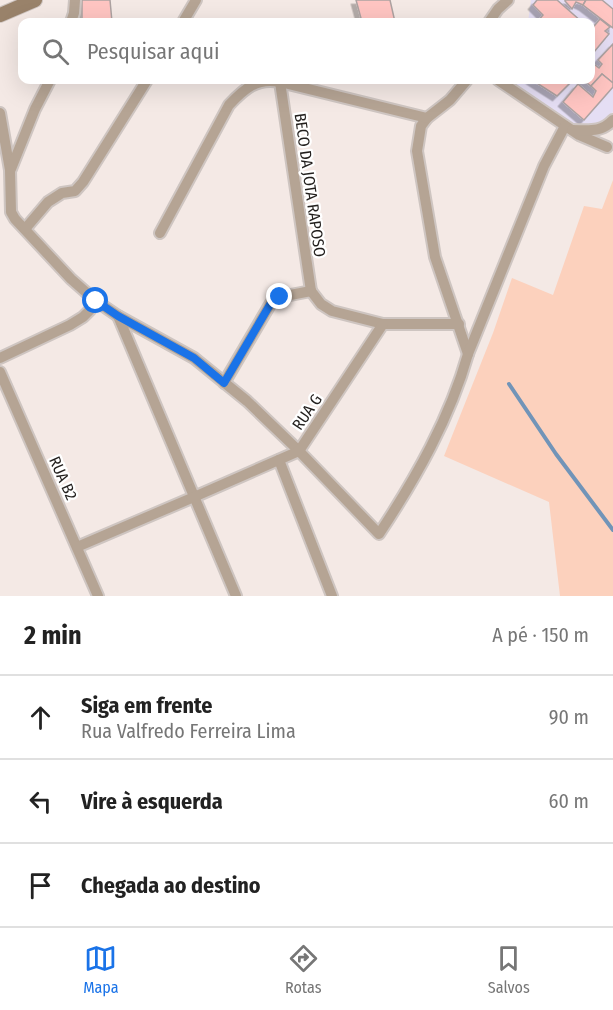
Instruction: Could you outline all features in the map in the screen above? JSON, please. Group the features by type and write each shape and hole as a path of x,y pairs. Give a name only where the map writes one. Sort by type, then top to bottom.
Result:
{"street":[{"path":"0,15 35,0"},
{"path":"72,18 75,0"},
{"path":"185,18 196,0"},
{"path":"492,18 508,0"},
{"path":"10,170 48,84"},
{"path":"25,229 48,202 62,193 75,191 83,182 144,84"},
{"name":"BECO DA JOTA RAPOSO","path":"160,233 229,105 254,84"},
{"name":"BECO DA JOTA RAPOSO","path":"280,84 311,291"},
{"name":"BECO DA JOTA RAPOSO","path":"288,84 427,118"},
{"path":"464,84 450,100 427,118 421,126 417,151 435,257 468,354"},
{"path":"504,84 568,128 592,142 607,147"},
{"path":"0,113 10,170 11,212 15,219 71,279 96,301 118,316 194,358 247,401 379,534 416,473 452,404 468,354 544,166 568,128"},
{"path":"568,128 599,130 608,126 613,120"},
{"path":"224,383 271,303 280,297 311,291 321,304 332,311 383,324 459,324"},
{"path":"0,358 70,325 83,317 96,301"},
{"path":"118,316 236,596"},
{"name":"RUA G","path":"77,547 299,451 383,324"},
{"name":"RUA B2","path":"0,372 98,596"},
{"path":"279,460 332,596"}],"shaded area":[{"path":"531,0 613,0 613,112 600,126 574,125 513,84 595,84 595,18 529,18"},
{"path":"613,180 613,596 560,596 549,502 444,456 493,333 512,278 553,295 584,206 602,209"}],"building":[{"path":"82,0 110,0 112,18 82,18"},
{"path":"356,0 390,0 394,18 361,18"},
{"path":"537,0 557,0 577,18 540,18 543,15 533,5"},
{"path":"565,0 586,0 583,5 576,2 572,9"},
{"path":"586,0 602,0 613,9 613,28 583,5"},
{"path":"600,19 610,27 605,31 609,34 595,51 595,25"},
{"path":"613,44 613,83 602,74 595,82 595,65 599,68 602,64 598,60"},
{"path":"602,74 613,83 613,87 584,120 563,102 578,84 593,97 596,91 591,86"},
{"path":"538,84 569,84 557,96"}],"waterway":[{"path":"509,384 556,454 613,530"}],"route":[{"path":"96,301 118,316 194,358 224,383 271,303 280,297"}]}
